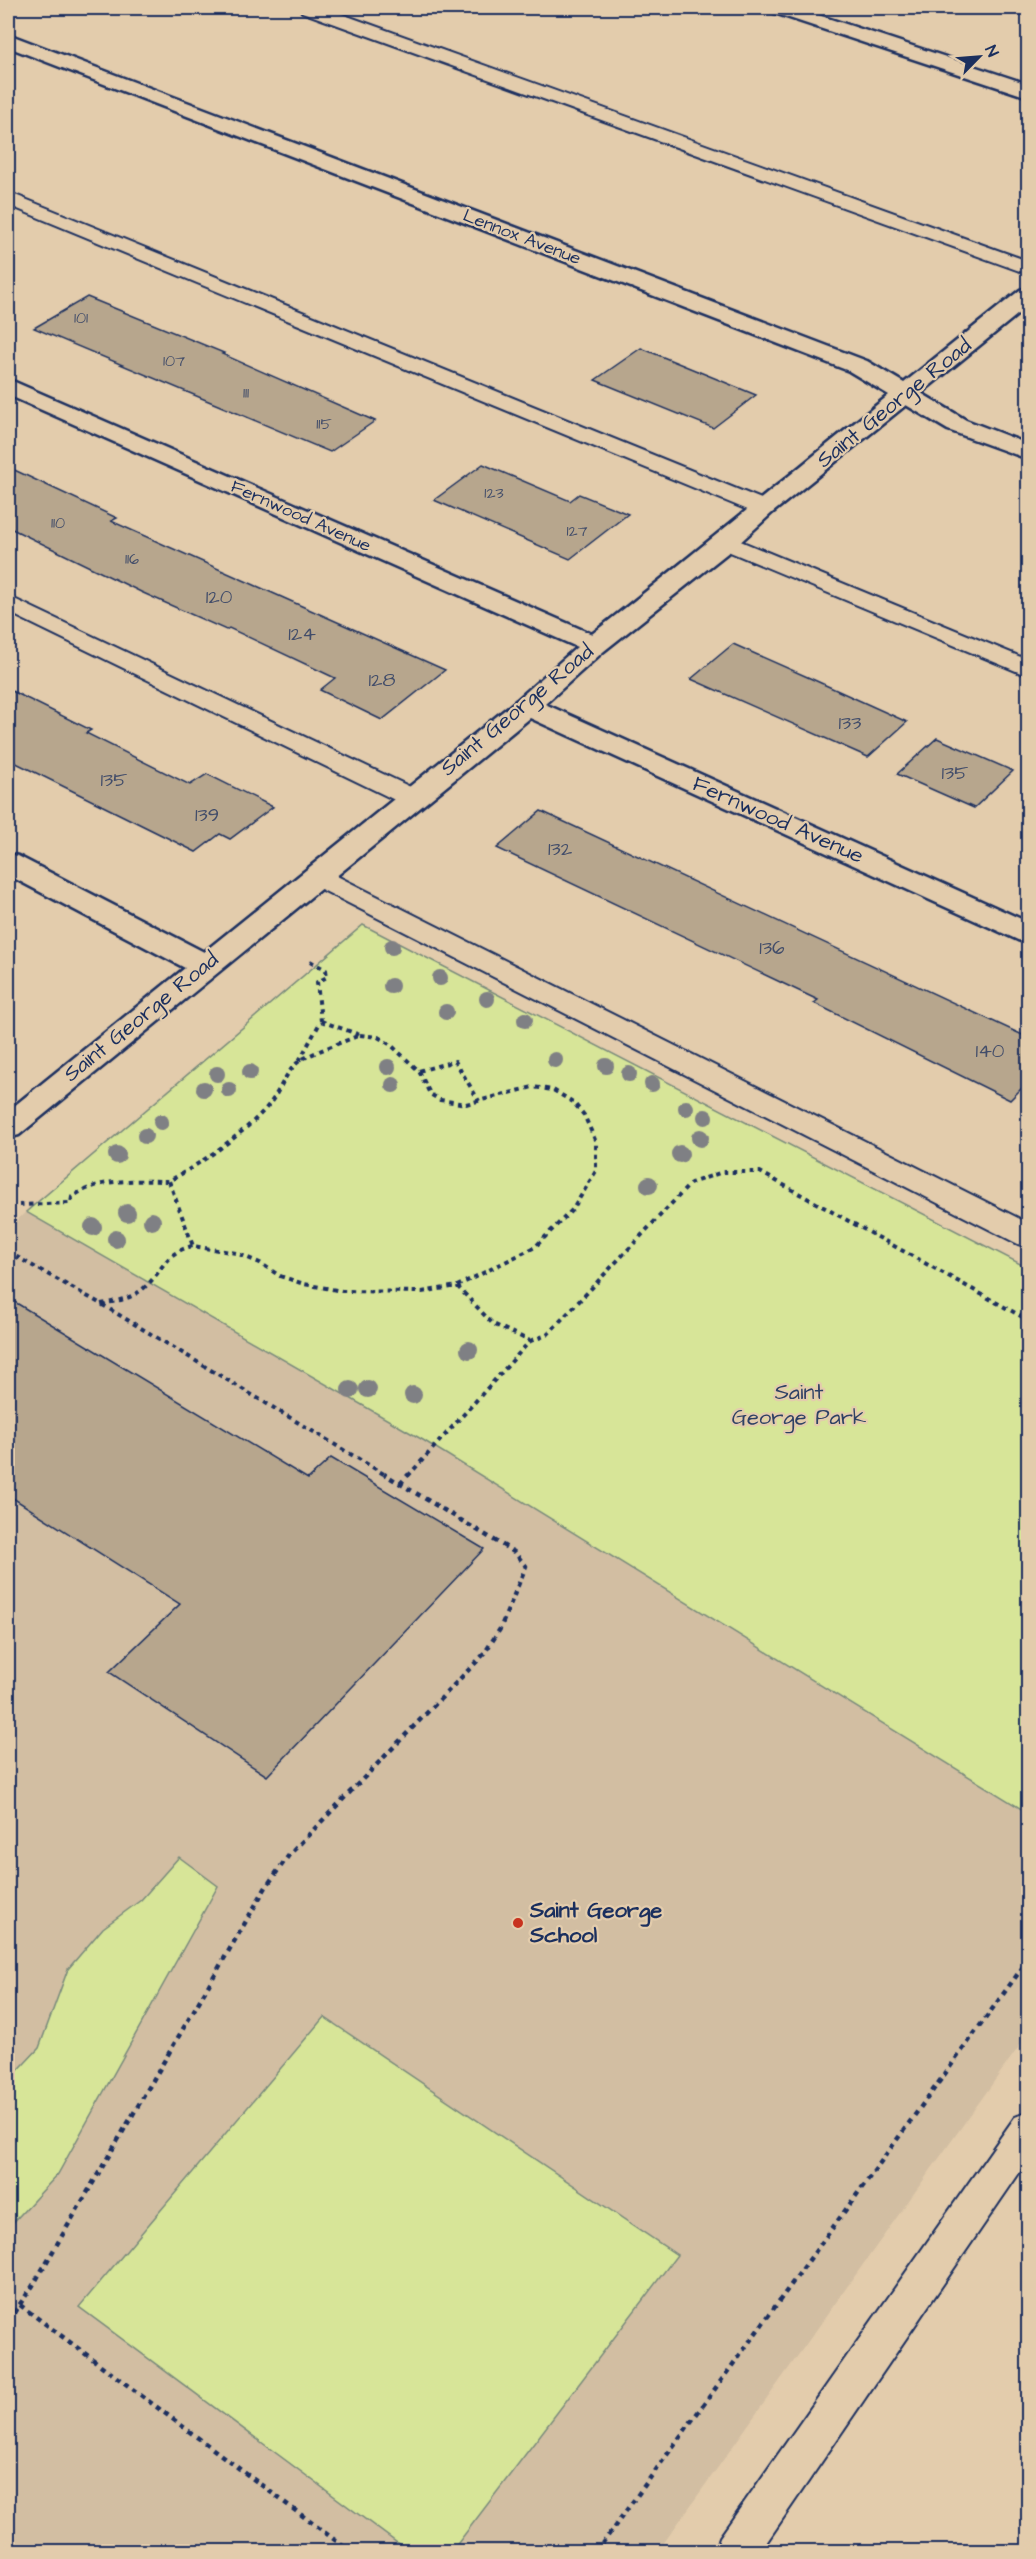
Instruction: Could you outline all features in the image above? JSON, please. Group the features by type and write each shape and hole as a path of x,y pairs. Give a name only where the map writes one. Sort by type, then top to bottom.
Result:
{"street":[{"path":"778,8 1029,91"},
{"name":"Lennox Avenue","path":"8,40 858,366 957,425 1029,452"},
{"name":"Saint George Road","path":"8,1126 526,706 595,645 726,542 763,508 1029,296"},
{"name":"Fernwood Avenue","path":"8,387 595,645"},
{"name":"Fernwood Avenue","path":"526,706 1029,933"},
{"path":"8,863 204,965"}],"lane":[{"path":"309,8 1029,268"},
{"path":"8,198 763,508"},
{"path":"726,542 1029,669"},
{"path":"8,603 412,798"},
{"path":"316,876 1029,1236"},
{"path":"735,2552 1029,2129"}],"path":[{"path":"19,1204 71,1203 72,1197 91,1186 169,1181 185,1172 247,1126 271,1102 288,1073 298,1062 321,1021 317,982 327,977 326,970 310,961"},
{"path":"101,1305 126,1299 144,1288 176,1250 193,1246 236,1253 296,1281 342,1291 422,1292 457,1286 535,1247 573,1209 596,1171 596,1142 584,1115 573,1102 553,1090 533,1088 466,1104 440,1100 430,1094 419,1071 378,1036 360,1035 321,1021"},
{"path":"298,1062 360,1035"},
{"path":"419,1071 455,1061 479,1101"},
{"path":"400,1484 530,1341 547,1335 691,1183 722,1172 760,1172 1029,1320"},
{"path":"169,1181 193,1246"},
{"path":"8,1252 101,1305 514,1552 526,1566 500,1629 484,1654 289,1855 266,1887 68,2226 20,2305 8,2320"},
{"path":"457,1286 493,1324 530,1341"},
{"path":"596,2552 1029,1960"},
{"path":"20,2305 351,2552"}],"shaded area":[{"name":"Saint George School","path":"26,1212 423,1440 1028,1813 1028,2034 658,2551 8,2552 8,1228"}],"green space":[{"name":"Saint George Park","path":"363,925 1028,1268 1028,1813 423,1440 26,1212"},
{"path":"179,1857 218,1886 58,2174 8,2228 8,2081 39,2048 68,1969 103,1928 141,1900"},
{"path":"324,2017 677,2255 452,2551 408,2551 79,2307"}],"building":[{"path":"87,297 224,353 222,354 375,421 330,452 34,328"},
{"path":"641,348 756,395 713,428 595,380"},
{"path":"483,464 570,501 579,494 628,514 570,559 434,500"},
{"path":"8,467 117,518 111,521 445,670 382,720 320,690 335,678 229,628 226,630 141,592 8,527"},
{"path":"733,644 907,722 868,757 691,679"},
{"path":"8,689 91,730 86,733 190,785 207,774 273,807 230,839 220,834 196,852 8,759"},
{"path":"937,738 1013,771 974,808 897,774"},
{"path":"541,811 1029,1038 1029,1081 1010,1100 814,1003 818,1000 497,848"},
{"path":"8,1298 308,1479 331,1458 484,1549 267,1776 109,1672 180,1604 8,1495"}],"place":[{"name":"Saint George School","path":"518,1923"}]}
